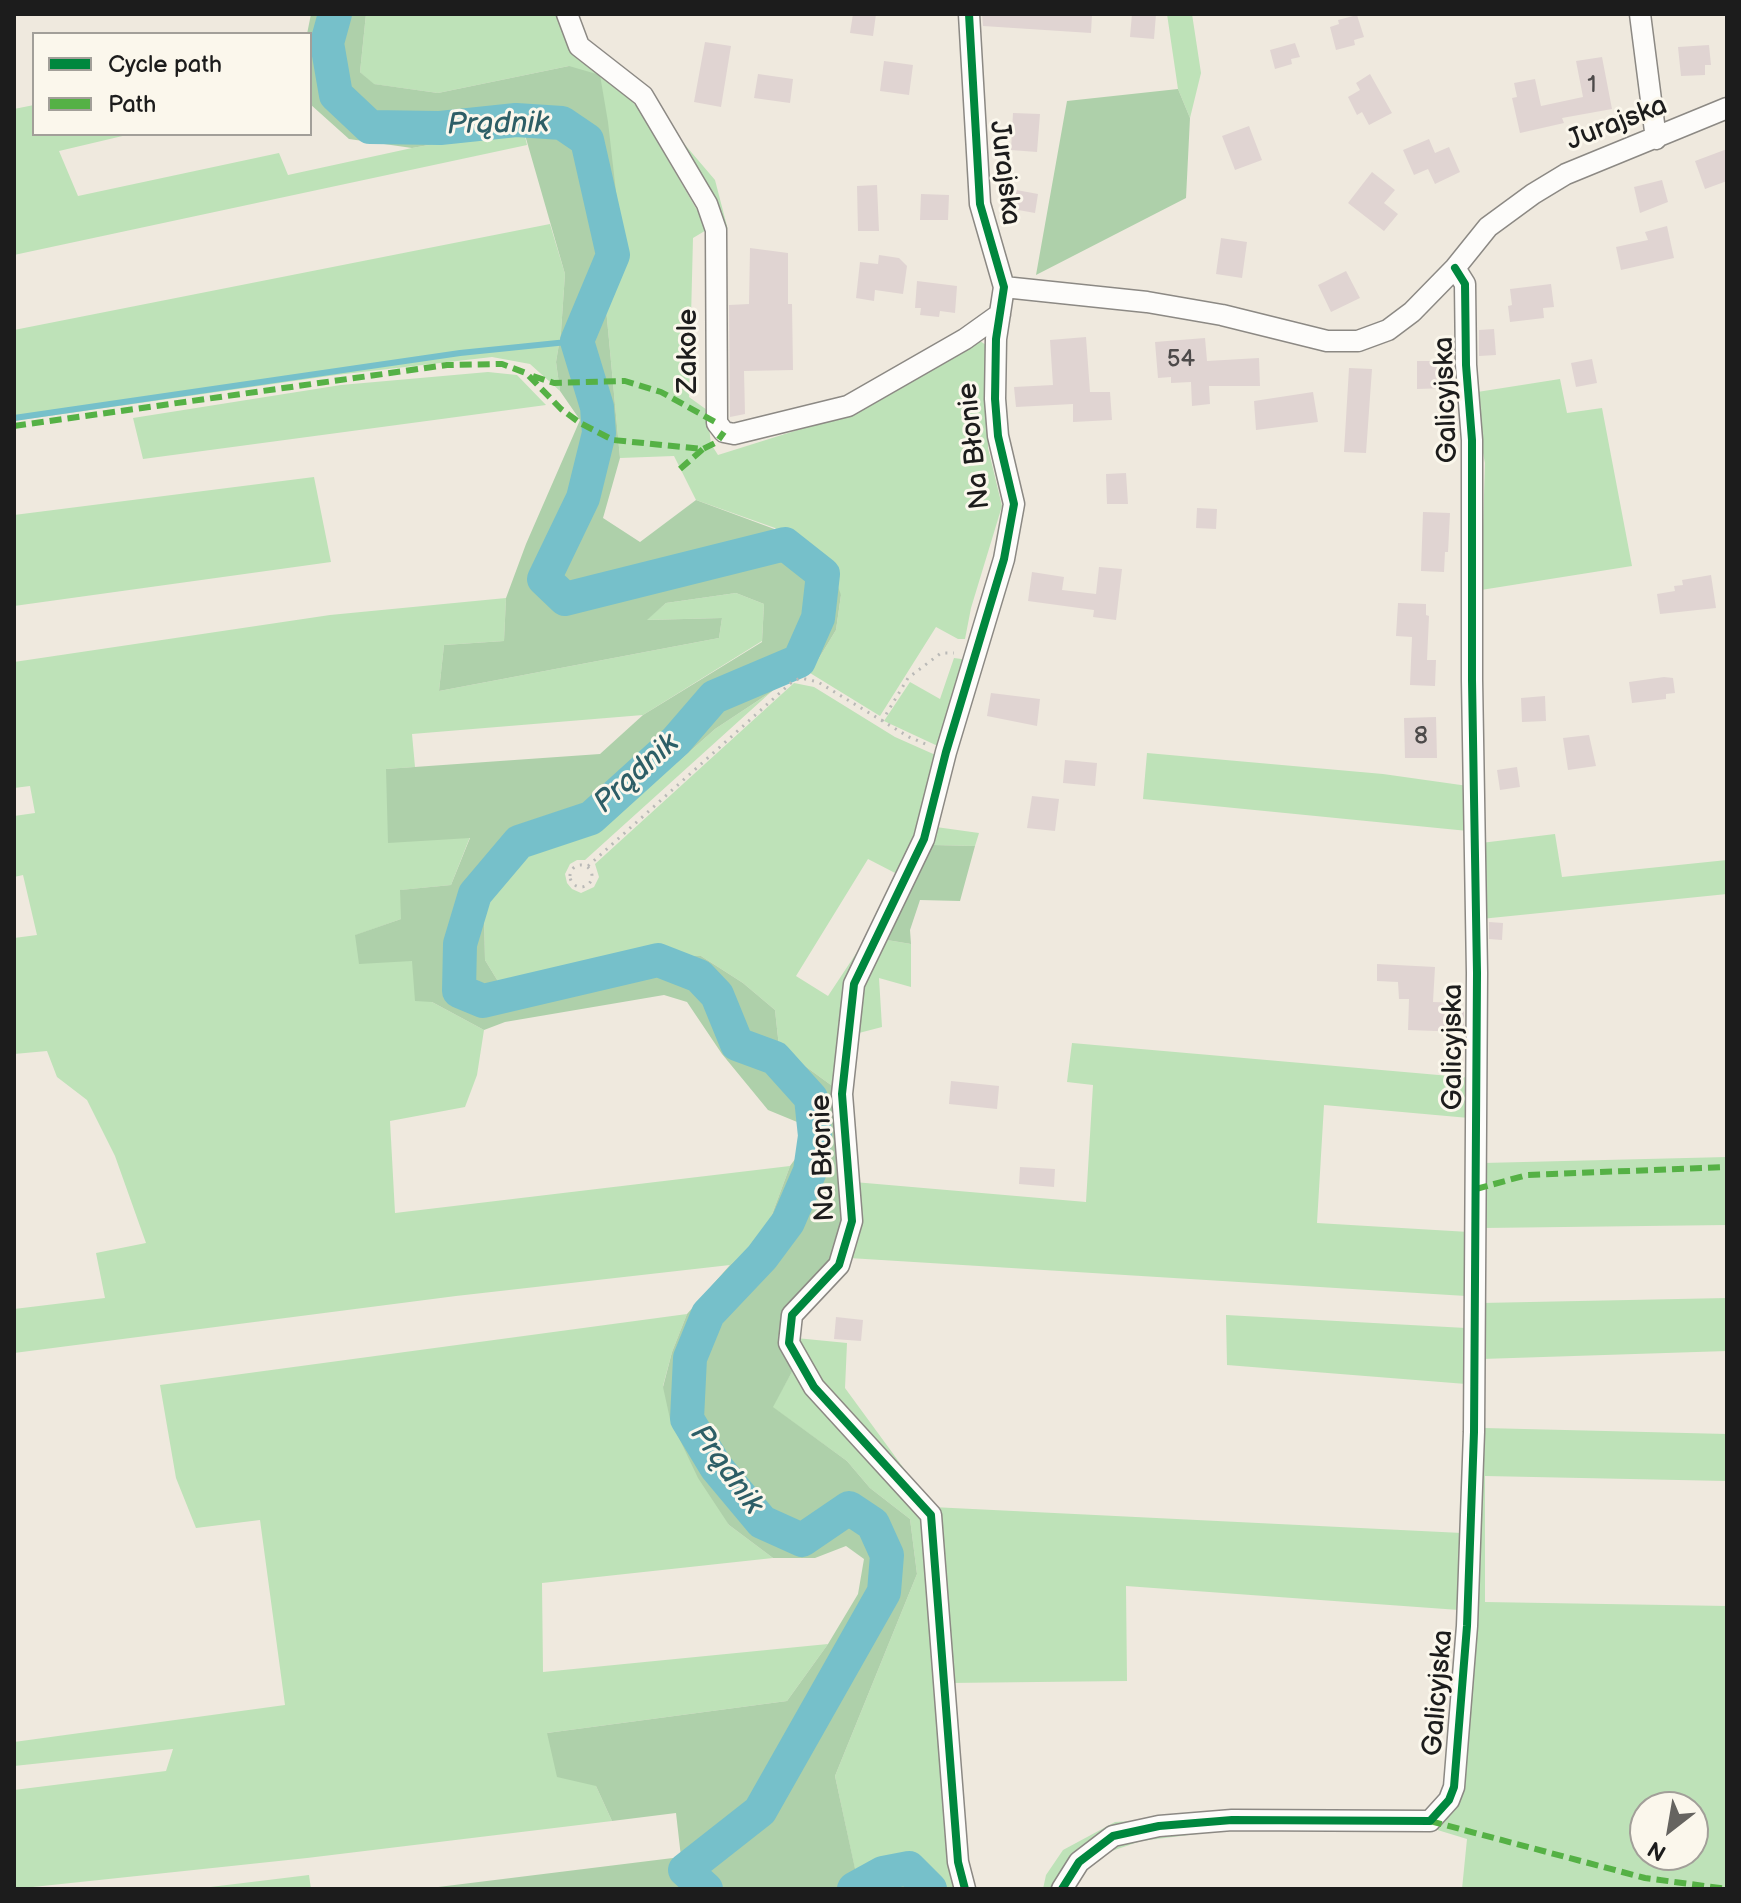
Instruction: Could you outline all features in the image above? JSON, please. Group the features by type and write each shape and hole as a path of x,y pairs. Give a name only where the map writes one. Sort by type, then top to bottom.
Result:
{"street":[{"name":"Zakole","path":"567,14 579,46 643,96 707,204 716,230 717,423 724,432 734,434 848,406 965,339 1000,314"},
{"name":"Jurajska","path":"969,14 980,204 1004,287 1147,302 1222,315 1327,341 1358,341 1388,330 1412,312 1455,268 1488,227 1566,174 1727,108"},
{"path":"1640,14 1656,139"},
{"name":"Galicyjska","path":"1062,1889 1079,1862 1113,1836 1159,1826 1232,1820 1430,1821 1449,1800 1454,1787 1467,1626 1474,1432 1477,973 1472,440 1466,365 1465,284 1455,268"},
{"name":"Na Błonie","path":"965,1889 958,1862 931,1515 814,1387 789,1343 792,1315 839,1265 852,1221 842,1094 854,984 924,839 946,752 1004,559 1014,504 998,436 995,399 996,339 1004,287"}],"path":[{"path":"882,721 908,678 941,653 977,653"},
{"path":"588,866 593,876 590,883 584,887 574,884 570,874 573,868 588,866 793,681 801,678 818,682 909,737 946,752"}],"green space":[{"path":"311,14 366,14 360,72 374,84 438,93 569,66 600,75 623,253 606,308 620,458 603,518 640,542 696,500 804,540 826,555 841,595 836,630 810,673 791,675 715,729 678,762 574,841 528,852 501,878 484,916 485,960 499,983 545,982 614,961 642,956 701,956 743,983 775,1010 779,1047 835,1088 842,1225 833,1256 787,1304 778,1339 793,1370 773,1407 847,1461 870,1488 910,1519 917,1574 835,1776 856,1873 916,1861 936,1889 422,1889 681,1857 676,1813 612,1821 596,1786 557,1777 547,1733 787,1701 828,1644 858,1594 864,1559 846,1546 815,1558 773,1558 729,1525 698,1478 670,1419 663,1387 687,1314 730,1265 764,1236 790,1166 801,1151 802,1124 768,1110 722,1054 687,1002 664,995 505,1022 484,1030 432,1002 415,1001 412,961 359,964 355,935 401,919 400,890 451,885 470,838 388,843 386,769 600,754 643,715 762,642 764,604 736,593 666,603 647,620 722,618 719,638 439,691 444,645 504,641 506,598 580,420 560,391 556,362 565,274 523,128 412,148 349,139 312,106 312,32 307,32"},
{"path":"366,14 560,14 572,46 638,108 708,229 693,238 689,397 707,410 711,444 718,455 855,412 980,341 989,347 988,448 1002,506 971,608 965,639 958,639 936,627 880,716 810,673 836,630 841,595 775,528 696,500 674,456 620,458 606,308 623,253 569,66 438,93 373,84 360,72"},
{"path":"1167,14 1192,14 1201,73 1190,118 1178,89"},
{"path":"1178,89 1190,118 1186,198 1036,275 1067,101"},
{"path":"32,105 32,136 123,136 59,151 78,196 279,153 288,175 523,128 527,145 14,255 14,109"},
{"path":"657,112 715,180 728,230 706,188"},
{"path":"550,224 565,274 556,362 560,391 530,364 492,357 336,375 14,421 14,330"},
{"path":"488,372 517,375 546,405 143,459 133,418 341,385"},
{"path":"1560,379 1567,413 1602,408 1632,566 1481,590 1485,463 1471,393"},
{"path":"314,477 331,562 14,606 14,515"},
{"path":"736,593 764,604 762,641 643,715 412,734 415,767 386,769 470,837 451,885 401,890 401,919 356,935 412,961 432,1002 484,1030 477,1075 465,1107 390,1121 395,1213 790,1166 764,1236 730,1265 456,1296 14,1353 14,1309 105,1298 96,1253 146,1243 115,1156 87,1100 57,1077 47,1051 14,1054 14,938 37,935 23,875 14,877 14,816 35,813 30,786 14,788 14,662 330,615 506,598 504,641 444,645 439,691 719,638 722,618 646,620 666,603"},
{"path":"954,658 969,660 942,748 884,721 910,682 940,699"},
{"path":"794,683 814,687 895,737 940,757 916,839 899,875 868,859 796,976 828,996 861,946 844,1005 835,1088 779,1047 775,1010 743,983 701,956 642,956 614,961 545,982 499,983 485,960 484,916 501,878 528,852 574,841 678,762 715,729 771,692 585,860 570,864 565,874 572,889 581,893 594,887 599,877 595,864"},
{"path":"1147,753 1383,774 1468,786 1468,831 1143,799"},
{"path":"936,827 979,833 975,846 933,845"},
{"path":"1555,834 1562,877 1727,860 1727,894 1481,919 1481,843"},
{"path":"933,845 975,846 960,901 920,900 910,930 911,944 887,940"},
{"path":"887,940 911,944 911,987 879,978 882,1027 855,1034 864,986"},
{"path":"1072,1043 1473,1078 1469,1118 1324,1105 1317,1223 1469,1232 1483,1163 1727,1157 1727,1225 1483,1228 1481,1303 1727,1298 1727,1351 1482,1359 1484,1428 1727,1434 1727,1481 1485,1476 1485,1602 1727,1606 1727,1889 1462,1889 1467,1839 1431,1828 1260,1826 1141,1841 1103,1854 1078,1879 1073,1889 1043,1889 1046,1875 1063,1850 1115,1822 1218,1816 1426,1814 1444,1802 1459,1610 1126,1586 1127,1681 948,1683 939,1531 818,1384 796,1338 847,1343 845,1388 932,1507 1462,1533 1466,1384 1227,1365 1226,1315 1466,1328 1466,1296 849,1258 854,1182 1086,1202 1093,1085 1067,1082"},
{"path":"687,1314 663,1386 729,1525 773,1558 542,1583 543,1672 828,1644 787,1701 547,1733 596,1786 612,1821 14,1889 14,1790 166,1771 173,1749 14,1766 14,1742 285,1705 260,1520 196,1528 176,1478 160,1385"},
{"path":"793,1370 811,1394 923,1515 956,1889 936,1889 916,1861 856,1874 835,1776 917,1574 910,1519 870,1488 847,1461 772,1407"},
{"path":"309,1875 311,1889 194,1889"}],"building":[{"path":"853,14 876,14 873,36 850,33"},
{"path":"982,14 1092,14 1091,33 983,26"},
{"path":"1132,14 1156,14 1154,39 1130,37"},
{"path":"1357,15 1364,37 1354,40 1355,45 1336,50 1330,27 1339,24 1338,20"},
{"path":"705,42 731,46 721,107 694,102"},
{"path":"1295,43 1300,57 1291,59 1292,64 1275,69 1270,50"},
{"path":"1709,45 1711,65 1705,65 1705,75 1681,76 1678,47"},
{"path":"1602,57 1612,109 1562,118 1564,123 1520,133 1512,98 1517,97 1514,83 1535,79 1541,106 1583,97 1576,61"},
{"path":"884,61 913,65 909,95 880,91"},
{"path":"758,74 793,79 790,103 754,98"},
{"path":"1370,74 1392,113 1369,125 1362,112 1357,115 1348,97 1360,90 1356,83"},
{"path":"1013,113 1040,114 1037,152 1011,150"},
{"path":"1249,126 1262,160 1235,170 1222,136"},
{"path":"1429,139 1435,153 1449,147 1460,172 1435,184 1428,169 1414,175 1403,150"},
{"path":"1727,149 1727,181 1705,189 1695,161"},
{"path":"1372,172 1395,190 1384,203 1398,214 1384,231 1348,203"},
{"path":"1662,180 1668,202 1640,213 1634,187"},
{"path":"877,185 879,231 858,231 857,186"},
{"path":"1011,189 1038,194 1035,213 1007,208"},
{"path":"921,194 949,195 948,220 920,220"},
{"path":"1667,226 1674,258 1621,270 1616,247 1648,240 1645,232"},
{"path":"1221,238 1247,242 1242,278 1216,274"},
{"path":"750,248 788,253 793,370 744,371 745,414 730,417 729,305 749,304"},
{"path":"879,255 899,258 907,266 903,294 875,290 874,301 856,298 860,262 878,264"},
{"path":"1346,271 1360,298 1331,312 1318,285"},
{"path":"917,281 957,286 955,313 940,311 939,317 920,315 921,308 915,308"},
{"path":"1551,284 1554,307 1543,308 1544,318 1510,322 1510,289"},
{"path":"1494,329 1496,355 1479,356 1479,330"},
{"path":"1086,337 1090,392 1110,392 1112,420 1073,422 1073,404 1016,407 1014,387 1053,385 1050,340"},
{"path":"1205,338 1207,361 1259,358 1260,386 1209,386 1210,404 1192,406 1191,382 1171,383 1171,377 1158,378 1155,342"},
{"path":"1592,359 1597,383 1576,387 1571,363"},
{"path":"1417,361 1447,361 1448,388 1417,389"},
{"path":"1349,368 1372,369 1366,453 1344,452"},
{"path":"1313,392 1318,422 1256,430 1254,401"},
{"path":"1126,473 1128,504 1107,504 1106,474"},
{"path":"1197,508 1217,509 1216,529 1196,528"},
{"path":"1423,512 1450,513 1444,572 1421,571"},
{"path":"1099,567 1122,569 1116,620 1093,617 1094,610 1028,601 1032,572 1064,577 1062,590 1096,594"},
{"path":"1711,575 1716,608 1660,614 1657,594 1675,591 1674,586 1683,585 1682,580"},
{"path":"1398,603 1426,604 1426,615 1429,616 1427,660 1436,660 1435,686 1410,685 1412,637 1396,636"},
{"path":"1673,678 1675,693 1666,694 1666,699 1632,703 1629,682"},
{"path":"991,693 1040,699 1037,726 987,716"},
{"path":"1545,696 1546,721 1522,722 1521,698"},
{"path":"1436,717 1437,758 1405,758 1404,718"},
{"path":"1589,735 1596,766 1568,770 1563,738"},
{"path":"1065,760 1097,763 1095,786 1063,783"},
{"path":"1517,767 1520,787 1500,790 1497,770"},
{"path":"1032,796 1059,799 1055,831 1027,828"},
{"path":"1489,922 1503,923 1502,940 1489,939"},
{"path":"1377,964 1435,967 1433,1002 1459,1003 1459,1007 1464,1008 1464,1032 1408,1030 1409,999 1399,999 1398,982 1377,981"},
{"path":"951,1081 999,1086 997,1109 949,1104"},
{"path":"1020,1167 1055,1169 1054,1187 1019,1184"},
{"path":"836,1317 863,1320 861,1341 834,1339"}],"waterway":[{"name":"Prądnik","path":"335,14 327,43 336,95 370,127 440,128 516,120 562,123 587,140 613,255 577,341 597,407 599,433 583,498 544,579 565,599 785,544 823,574 818,618 799,661 714,697 676,741 591,818 519,842 475,894 460,944 459,991 483,1001 658,960 699,976 717,995 737,1044 775,1058 811,1098 815,1136 810,1171 788,1222 762,1257 708,1314 690,1358 687,1419 716,1467 762,1522 802,1540 849,1508 873,1524 887,1555 884,1592 760,1811 685,1870 706,1889"},
{"path":"14,418 460,353 577,341"},
{"name":"Prądnik","path":"854,1889 883,1873 909,1868 930,1889"}],"marked path":[{"path":"14,426 447,365 502,364 526,373 561,409 613,440 703,449 717,442 724,432"},
{"path":"533,376 554,383 625,381 661,392 717,423"},
{"path":"680,469 703,449"},
{"path":"1476,1189 1527,1175 1727,1167"},
{"path":"1430,1821 1645,1878 1727,1889"}],"cycle path":[{"path":"965,1889 958,1862 931,1515 814,1387 789,1343 792,1315 839,1265 852,1221 842,1094 854,984 924,839 946,752 1004,559 1014,504 998,436 995,399 996,339 1004,287 980,204 969,14"},
{"path":"1062,1889 1079,1862 1113,1836 1159,1826 1232,1820 1430,1821 1449,1800 1454,1787 1467,1626 1474,1432 1477,973 1472,440 1466,365 1465,284 1455,268"}]}
